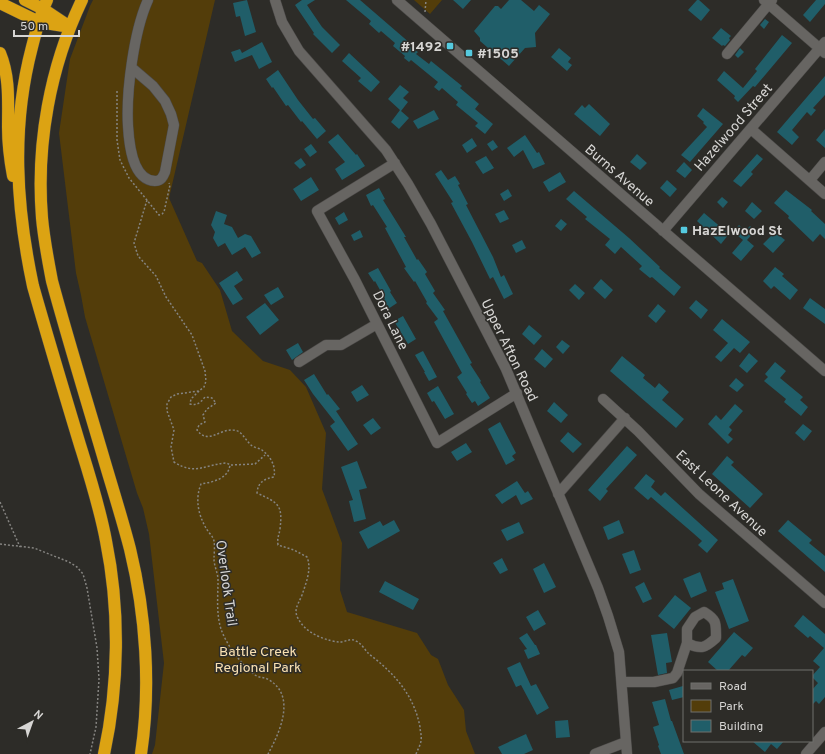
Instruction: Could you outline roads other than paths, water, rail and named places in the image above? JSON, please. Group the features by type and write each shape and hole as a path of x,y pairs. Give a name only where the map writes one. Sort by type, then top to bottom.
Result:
{"highway":[{"path":"25,0 45,4 70,27"},
{"path":"82,0 70,27 56,71 49,102 44,133 41,187 42,219 52,281 118,506 130,550 137,586 143,624 145,690 144,726 140,754"},
{"path":"0,3 38,22 70,27"},
{"path":"45,4 38,22 22,93 19,122 18,186 20,213 32,286 100,511 112,574 115,609 115,673 112,708 104,754"},
{"path":"0,53 6,76 9,97 9,160 20,213"}],"street":[{"path":"132,68 153,86 165,101 174,125 166,172 164,177 158,181 150,181 137,169 132,156 128,124 129,82 136,41 148,0"},
{"name":"Upper Afton Road","path":"275,0 282,22 299,52 374,136 395,163 449,258 506,369 608,616 619,652 627,754"},
{"name":"Burns Avenue","path":"397,0 825,370"},
{"path":"728,54 769,1 823,48"},
{"name":"Hazelwood Street","path":"663,231 823,48"},
{"path":"751,129 825,194"},
{"path":"810,180 825,162"},
{"name":"Dora Lane","path":"395,163 317,211 355,280 437,444 517,393"},
{"path":"299,362 326,345 341,345 377,324"},
{"name":"East Leone Avenue","path":"603,399 625,418 699,494 825,603"},
{"path":"558,494 625,418"},
{"path":"622,682 654,682 673,678 677,673 687,643"},
{"path":"806,754 825,732"},
{"path":"595,754 626,742"}],"place":[{"name":"#1492","path":"450,46"},
{"name":"#1505","path":"469,53"},
{"name":"HazElwood St","path":"684,230"}],"park label":[{"name":"Battle Creek Regional Park","path":"258,660"}]}
